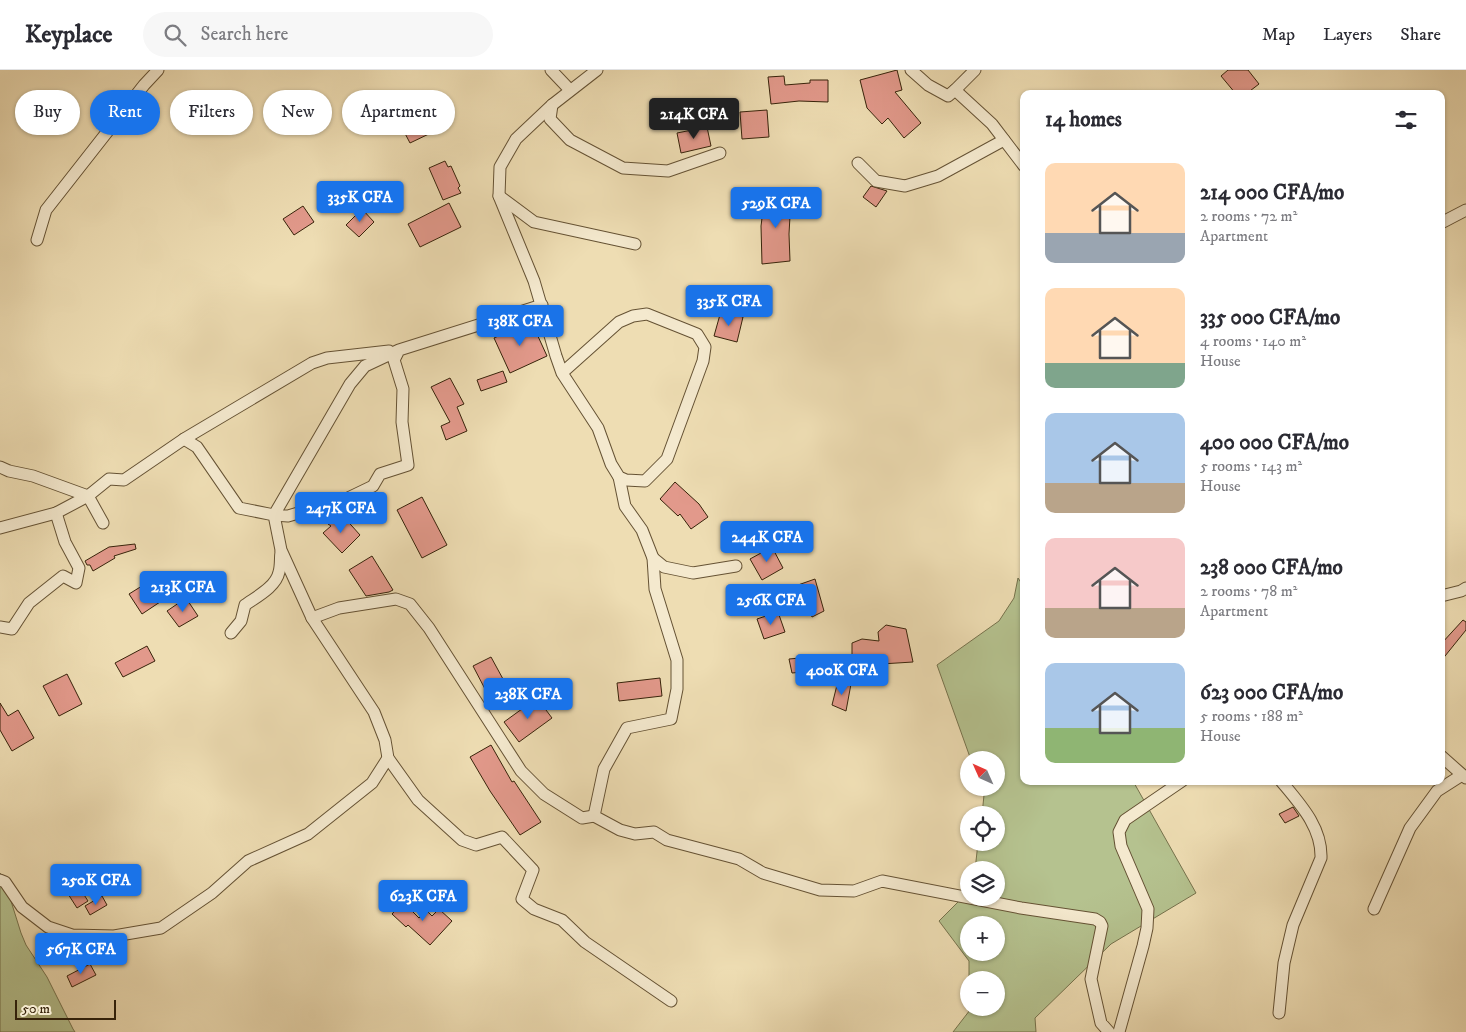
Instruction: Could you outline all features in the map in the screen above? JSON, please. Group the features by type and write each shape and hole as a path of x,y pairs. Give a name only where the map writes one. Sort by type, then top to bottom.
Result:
{"street":[{"path":"38,240 46,210 144,85 158,70"},
{"path":"551,70 570,90"},
{"path":"594,816 604,770 627,728 671,719 677,689 677,660 655,589 653,558 642,530 625,506 618,477 611,464 598,428 562,373 534,281 499,196 500,167 516,139 552,105 597,70"},
{"path":"911,70 928,85 948,96 975,70"},
{"path":"955,90 992,124 1020,161"},
{"path":"552,105 550,119 570,140 623,168 668,171 720,153"},
{"path":"858,163 876,181 905,186 938,176 1004,140"},
{"path":"499,196 534,222 634,244"},
{"path":"1445,221 1466,210"},
{"path":"542,305 399,350 365,366 350,384 274,515 281,550 312,618 374,712 385,740 388,758 418,800 462,840 476,845 502,837 533,870 522,899 534,909 562,920 585,942 671,1001"},
{"path":"562,373 619,322 633,316 647,314 697,334 704,347 703,361 667,458 645,480 626,480 618,477"},
{"path":"0,528 56,513 88,496 109,479 124,480 184,439 312,363 327,358 399,350"},
{"path":"184,439 197,447 239,508 288,516 346,499 373,486 380,474 408,465 402,422 403,389 394,360 399,350"},
{"path":"0,467 9,472 33,476 88,496 103,523"},
{"path":"0,626 12,629 28,603 63,576 76,583 79,568 65,542 56,513"},
{"path":"231,633 241,622 245,605 264,592 275,580 279,573 281,550"},
{"path":"653,558 664,567 693,573 736,566"},
{"path":"1445,595 1466,588"},
{"path":"312,618 339,608 396,599 410,604 429,628 521,771 544,794 582,818 594,816 620,830 635,834 654,832 667,840 739,858 763,873 820,890 854,891 882,882 1021,908 1095,919 1102,926 1091,979 1101,1023 1109,1032"},
{"path":"0,880 5,882 22,907 48,926 72,935 114,936 160,928 212,894 248,861 308,834 372,783 388,758"},
{"path":"1374,909 1410,828 1437,791 1464,776 1445,759"},
{"path":"1119,1032 1143,946 1147,928 1148,909 1121,846 1119,832 1125,820 1176,785"},
{"path":"1279,1013 1284,963 1292,924 1321,858 1321,848 1317,833 1304,809 1284,785"}],"green space":[{"path":"1018,578 1020,581 1020,785 1135,785 1196,893 1111,944 1035,1018 1036,1032 953,1032 965,1016 1005,1016 1005,971 969,971 969,961 1005,961 1005,916 960,916 960,949 939,921 960,900 960,906 1005,906 1005,861 976,861 977,851 1005,851 1005,806 983,806 984,796 1005,796 1005,751 968,751 937,665 999,621 1014,598"},
{"path":"0,873 5,882 26,945 47,977 75,1032 0,1032"}],"building":[{"path":"897,70 902,90 895,92 921,123 904,138 888,118 882,124 867,108 860,80"},
{"path":"1228,70 1248,70 1259,84 1251,90 1233,90 1221,76"},
{"path":"784,76 785,85 810,83 810,80 828,80 828,102 799,101 771,104 768,77"},
{"path":"767,110 769,137 742,139 740,112"},
{"path":"707,127 711,146 681,153 677,133"},
{"path":"406,135 427,135 410,143"},
{"path":"445,161 448,167 451,166 461,193 443,200 429,168"},
{"path":"871,186 887,191 876,207 863,197"},
{"path":"765,194 791,198 790,261 762,264 761,226"},
{"path":"449,203 461,227 420,247 408,224"},
{"path":"303,206 314,222 294,235 283,219"},
{"path":"362,209 374,222 359,237 346,225"},
{"path":"721,311 743,317 737,342 714,336"},
{"path":"531,321 547,356 510,373 494,338"},
{"path":"503,371 507,382 481,391 477,380"},
{"path":"450,378 464,404 457,407 467,431 446,440 441,426 450,422 431,387"},
{"path":"675,482 699,504 708,517 691,529 680,514 678,516 660,499"},
{"path":"422,497 447,545 422,558 397,510"},
{"path":"343,516 360,535 342,553 323,533 331,526 328,524 336,517 339,520"},
{"path":"135,544 136,549 114,556 115,558 93,571 85,561 109,547"},
{"path":"772,547 783,568 762,580 750,559"},
{"path":"372,556 393,590 366,596 349,570"},
{"path":"815,579 824,611 812,617 810,612 805,612 800,598 804,596 798,585"},
{"path":"150,581 163,600 142,614 129,594"},
{"path":"186,598 198,616 179,627 167,611"},
{"path":"778,612 785,632 764,639 757,619"},
{"path":"1463,620 1466,622 1466,630 1445,656 1445,640"},
{"path":"886,625 906,629 913,662 881,664 882,673 856,671 857,659 852,658 852,643 862,639 879,641 878,632"},
{"path":"147,646 155,661 123,677 115,663"},
{"path":"491,657 503,679 485,689 473,666"},
{"path":"811,657 813,671 792,673 789,659"},
{"path":"67,674 82,704 59,716 43,686"},
{"path":"660,678 662,696 619,701 617,683"},
{"path":"838,681 851,684 846,711 832,705"},
{"path":"537,698 552,718 519,742 504,722"},
{"path":"0,703 8,716 18,710 34,738 12,751 0,730"},
{"path":"491,745 512,782 514,781 541,822 520,835 490,791 470,757"},
{"path":"1293,807 1299,816 1285,823 1279,814"},
{"path":"74,879 88,901 77,908 63,886"},
{"path":"102,896 107,905 90,915 85,906"},
{"path":"403,902 419,918 426,910 432,916 439,909 452,921 430,945 408,925 406,927 392,914"},
{"path":"72,942 88,943 93,952 78,959"},
{"path":"90,964 96,975 72,987 67,976"}]}
